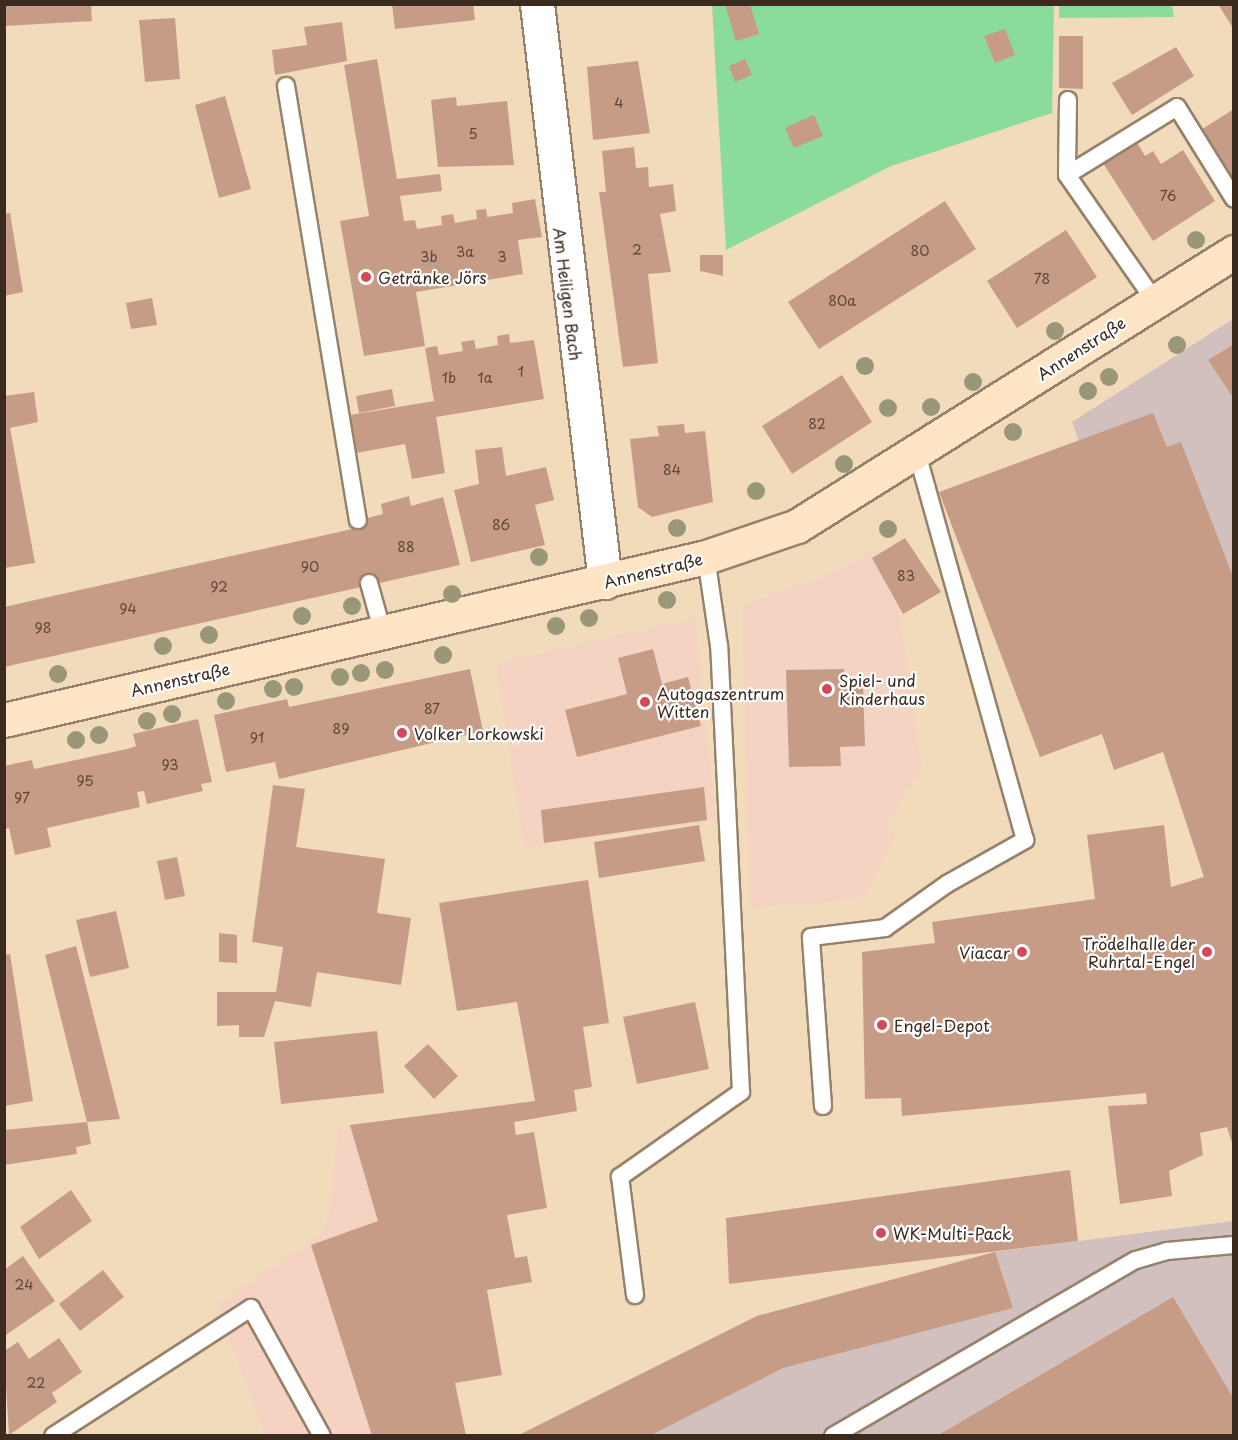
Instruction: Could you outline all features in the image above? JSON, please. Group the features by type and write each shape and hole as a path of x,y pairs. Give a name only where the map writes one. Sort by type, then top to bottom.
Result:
{"street":[{"name":"Am Heiligen Bach","path":"537,4 604,582"},
{"name":"Annenstraße","path":"4,720 604,582 706,557 796,526 917,453 1233,252"}],"lane":[{"path":"286,87 358,520"},
{"path":"1068,100 1067,175 1155,301"},
{"path":"1067,175 1177,107 1233,199"},
{"path":"823,1106 811,938 885,928 947,884 1024,840 917,453"},
{"path":"635,1295 620,1177 741,1092 719,646 706,557"},
{"path":"369,583 382,633"},
{"path":"833,1436 1136,1260 1167,1251 1233,1245"},
{"path":"53,1436 251,1308 322,1436"}],"shaded area":[{"path":"1233,319 1233,867 1072,422"},
{"name":"Spiel- und Kinderhaus","path":"869,553 897,597 922,768 885,827 896,835 864,898 750,909 742,605 811,581"},
{"path":"695,618 716,821 524,847 496,663"},
{"path":"409,1117 466,1435 265,1435 217,1304 320,1235 330,1210 338,1127"},
{"path":"1233,1221 1233,1435 517,1436 757,1316 995,1252"}],"green space":[{"path":"712,5 1054,5 1052,113 891,166 726,250"},
{"path":"1059,5 1172,5 1174,17 1059,18"}],"building":[{"path":"4,4 91,4 92,21 4,26"},
{"path":"392,4 473,4 475,20 395,29"},
{"path":"725,4 750,4 759,34 736,41"},
{"path":"1218,4 1234,4 1234,30"},
{"path":"175,18 180,79 145,82 139,20"},
{"path":"342,22 347,61 275,75 272,50 307,45 304,27"},
{"path":"1005,29 1015,55 995,63 984,36"},
{"path":"1059,36 1083,36 1083,89 1059,88"},
{"path":"1176,47 1194,76 1132,115 1112,83"},
{"path":"377,59 397,179 440,174 442,191 400,196 404,221 415,220 417,229 442,225 441,216 453,214 455,223 477,219 476,210 486,209 487,217 513,213 512,203 535,199 542,237 518,240 523,274 416,292 425,346 364,356 340,221 369,216 344,65"},
{"path":"745,59 752,75 735,82 729,66"},
{"path":"638,61 650,133 593,140 587,67"},
{"path":"225,96 251,189 219,198 195,105"},
{"path":"456,97 457,106 507,101 514,165 438,167 431,100"},
{"path":"1234,109 1234,191 1196,133"},
{"path":"814,115 823,136 794,148 785,128"},
{"path":"1135,139 1145,156 1153,151 1161,164 1183,150 1215,201 1153,241 1101,160"},
{"path":"634,147 636,168 648,167 649,187 673,184 676,211 660,214 671,272 648,274 658,363 623,367 599,192 606,192 602,151"},
{"path":"945,201 976,249 819,349 788,302"},
{"path":"10,213 23,292 4,296 4,214"},
{"path":"1066,230 1097,277 1017,328 987,281"},
{"path":"700,255 723,255 723,276 700,271"},
{"path":"152,298 157,325 131,329 126,303"},
{"path":"509,334 510,343 534,340 544,399 436,417 445,473 412,479 405,444 356,453 350,415 434,401 425,348 437,346 439,355 463,351 461,342 474,340 476,349 498,345 497,336"},
{"path":"1234,344 1234,399 1208,360"},
{"path":"842,375 872,422 792,474 762,426"},
{"path":"392,389 395,406 359,413 356,396"},
{"path":"34,392 38,422 10,428 35,563 4,568 4,396"},
{"path":"1153,413 1167,447 1181,442 1234,579 1234,1150 1227,1127 1200,1133 1203,1155 1169,1171 1172,1196 1120,1204 1108,1106 1147,1104 1146,1093 902,1116 901,1098 865,1099 862,952 935,943 932,922 1095,899 1087,835 1164,825 1171,887 1204,877 1163,752 1114,770 1102,734 1040,757 939,492"},
{"path":"684,424 685,433 705,431 713,502 652,517 638,507 630,439 659,436 657,426"},
{"path":"502,447 506,476 546,467 554,500 535,505 545,545 471,562 454,490 479,484 475,450"},
{"path":"409,496 411,506 443,497 460,565 4,667 4,607 352,529 352,522 383,514 381,504"},
{"path":"905,538 941,592 903,614 872,558"},
{"name":"Autogaszentrum Witten","path":"653,649 662,684 688,677 701,726 577,757 565,710 627,694 618,658"},
{"path":"470,669 483,731 279,779 275,762 226,772 214,715 287,699 289,707"},
{"path":"844,669 845,686 863,685 865,746 840,747 841,766 789,767 786,670"},
{"path":"198,719 212,782 201,784 203,791 147,804 144,791 137,792 140,807 47,828 51,847 15,855 9,828 4,829 4,766 32,760 34,769 127,749 136,746 133,734"},
{"path":"273,785 305,789 296,847 385,859 377,913 411,918 401,985 317,972 311,1007 275,1001 264,1037 239,1037 239,1025 217,1026 217,992 276,992 283,947 252,942"},
{"path":"704,787 707,820 544,843 541,810"},
{"path":"699,825 705,861 599,878 594,842"},
{"path":"177,857 185,896 165,900 157,861"},
{"path":"588,880 609,1023 583,1027 592,1087 574,1090 577,1111 514,1122 516,1135 534,1132 547,1208 507,1215 515,1258 527,1256 532,1282 487,1290 502,1375 455,1383 466,1436 372,1436 311,1245 378,1221 350,1125 535,1101 517,1002 457,1011 439,903"},
{"path":"116,911 129,968 90,977 76,920"},
{"path":"219,933 237,935 237,963 219,962"},
{"path":"76,946 120,1119 87,1122 45,955"},
{"path":"10,954 33,1101 4,1106 4,955"},
{"path":"695,1002 709,1069 637,1084 623,1017"},
{"path":"377,1031 384,1093 281,1104 274,1042"},
{"path":"428,1044 458,1076 434,1099 404,1066"},
{"path":"87,1122 91,1144 76,1147 77,1154 4,1165 4,1130"},
{"name":"WK-Multi-Pack","path":"1070,1170 1078,1241 729,1284 726,1218"},
{"path":"71,1190 92,1221 39,1259 20,1227"},
{"path":"995,1252 1013,1308 783,1368 649,1436 517,1436 757,1316"},
{"path":"23,1256 55,1301 6,1335 4,1270"},
{"path":"103,1270 124,1297 80,1331 59,1304"},
{"path":"1173,1297 1234,1399 1234,1436 937,1436"},
{"path":"59,1338 82,1372 52,1393 57,1402 9,1435 4,1351 18,1342 29,1359"}],"place":[{"name":"Getränke Jörs","path":"366,277"},
{"name":"Spiel- und Kinderhaus","path":"827,689"},
{"name":"Autogaszentrum Witten","path":"645,702"},
{"name":"Volker Lorkowski","path":"402,733"},
{"name":"Viacar","path":"1022,952"},
{"name":"Trödelhalle der Ruhrtal-Engel","path":"1207,952"},
{"name":"Engel-Depot","path":"882,1025"},
{"name":"WK-Multi-Pack","path":"881,1233"}]}
